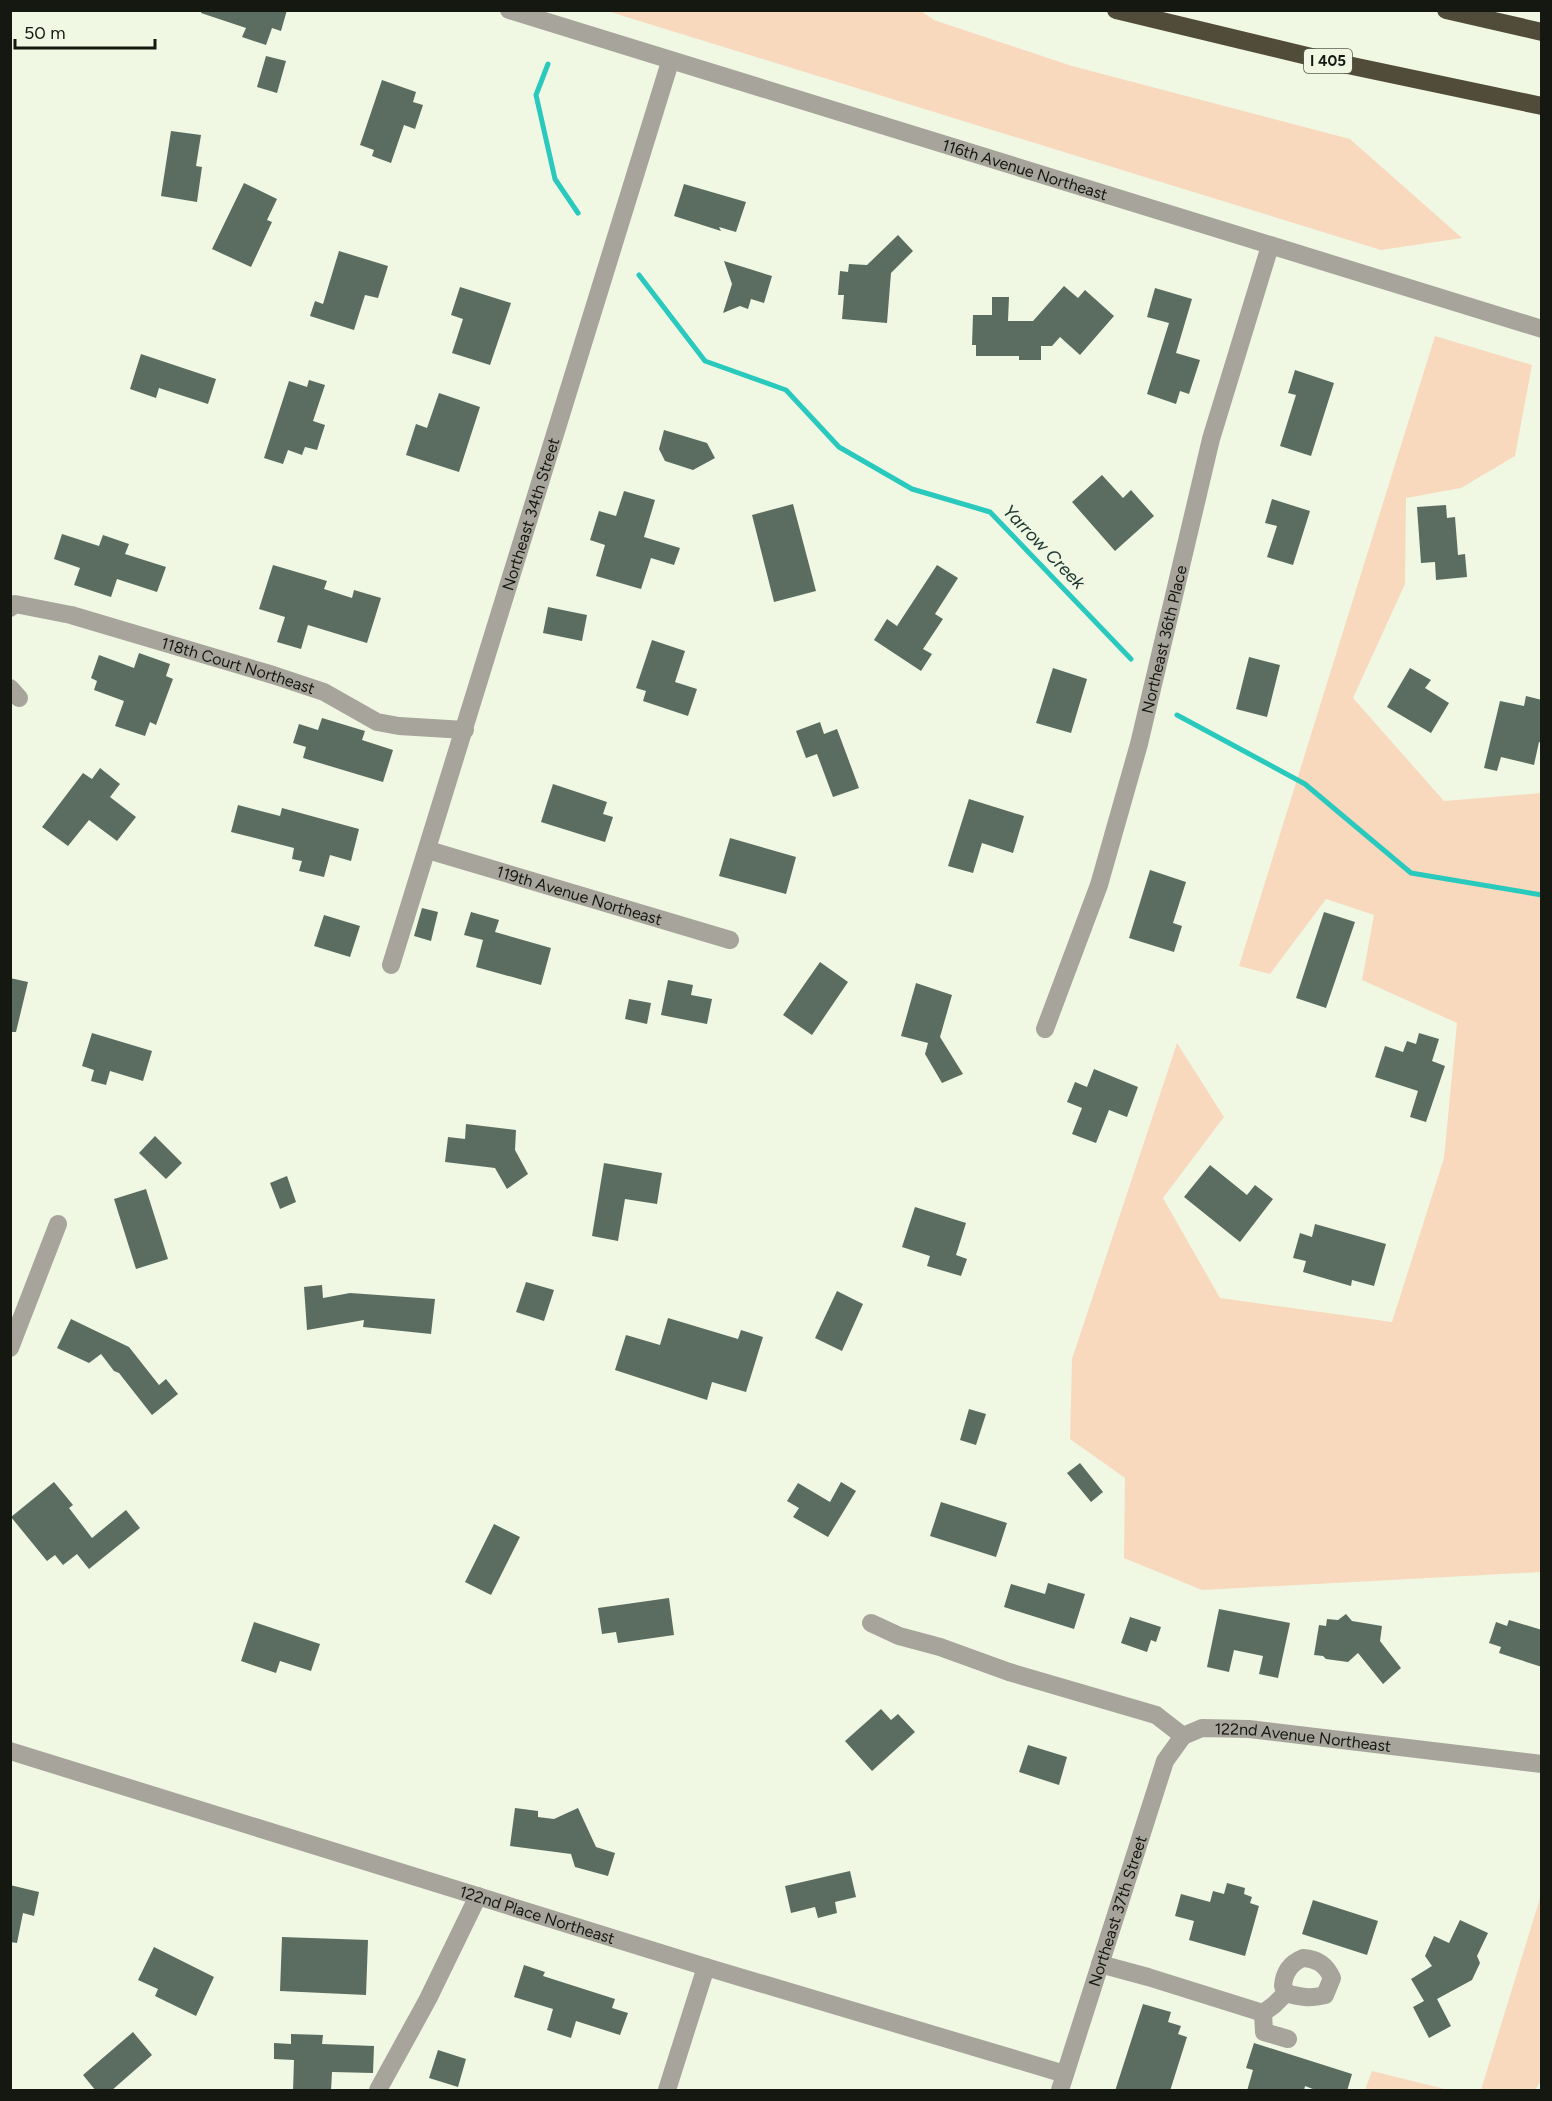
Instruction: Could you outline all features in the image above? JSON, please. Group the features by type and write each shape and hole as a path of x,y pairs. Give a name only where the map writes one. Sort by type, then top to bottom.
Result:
{"highway":[{"name":"I 405","path":"1116,10 1324,60 1542,106"},
{"path":"1446,10 1542,32"}],"street":[{"name":"116th Avenue Northeast","path":"509,10 670,62 1542,329"},
{"name":"Northeast 34th Street","path":"391,964 670,62"},
{"name":"Northeast 36th Place","path":"1045,1029 1099,885 1139,744 1211,439 1270,246"},
{"name":"118th Court Northeast","path":"10,608 15,604 71,615 273,675 324,692 377,722 399,726 465,730"},
{"name":"119th Avenue Northeast","path":"428,850 730,940"},
{"path":"10,1348 58,1224"},
{"path":"871,1623 899,1636 940,1647 1009,1672 1156,1714 1183,1736"},
{"name":"122nd Avenue Northeast","path":"1183,1736 1202,1728 1249,1729 1542,1764"},
{"name":"Northeast 37th Street","path":"1062,2083 1165,1761 1183,1736"},
{"name":"122nd Place Northeast","path":"10,1751 706,1967 1062,2083"},
{"path":"378,2091 423,2008 478,1896"},
{"path":"1100,1964 1263,2013"},
{"path":"667,2091 706,1967"},
{"path":"1263,2013 1286,1993"},
{"path":"1263,2013 1264,2032 1288,2039"}],"shaded area":[{"path":"607,11 921,11 934,20 1072,66 1350,139 1462,238 1381,250"},
{"path":"1435,336 1532,365 1515,456 1461,488 1406,498 1405,584 1353,698 1444,801 1541,793 1541,1572 1202,1590 1124,1558 1125,1478 1070,1439 1072,1359 1177,1043 1224,1117 1163,1198 1220,1298 1392,1322 1444,1158 1457,1023 1362,980 1374,915 1326,899 1270,974 1239,966"},
{"path":"1541,1895 1541,2081 1535,2090 1481,2090"},
{"path":"1372,2071 1449,2090 1365,2090"}],"building":[{"path":"202,10 287,10 281,31 272,28 266,45 242,37 246,28 201,13"},
{"path":"266,56 286,61 277,93 257,87"},
{"path":"382,80 416,92 413,102 423,105 415,129 404,125 391,163 372,156 374,150 360,145"},
{"path":"171,131 201,135 196,166 202,167 197,202 161,196"},
{"path":"244,183 277,199 267,220 272,222 251,267 212,249"},
{"path":"684,184 746,202 736,232 719,227 721,231 674,216"},
{"path":"898,235 913,251 891,273 887,323 842,319 844,295 838,295 840,271 848,272 849,264 867,265"},
{"path":"339,251 388,266 378,298 365,295 354,330 310,316 315,301 323,304"},
{"path":"724,261 772,276 764,303 751,299 748,309 740,306 723,313 732,284"},
{"path":"1064,286 1078,298 1085,290 1114,316 1080,355 1060,337 1052,346 1041,346 1041,360 1019,360 1019,356 976,356 976,345 972,345 973,315 992,315 992,297 1009,297 1008,321 1033,321"},
{"path":"460,287 511,303 490,365 452,353 463,319 451,315"},
{"path":"1155,288 1192,299 1176,353 1200,360 1189,394 1180,391 1176,404 1147,394 1169,323 1147,317"},
{"path":"141,354 216,379 208,404 159,388 156,398 130,389"},
{"path":"1295,370 1334,383 1311,456 1280,446 1296,395 1288,393"},
{"path":"309,380 325,385 313,421 325,425 317,450 305,447 302,455 288,450 283,464 264,458 289,381 307,387"},
{"path":"439,393 480,407 459,472 406,455 416,424 427,428"},
{"path":"664,430 707,443 715,458 693,470 665,461 659,449"},
{"path":"1102,475 1123,498 1131,490 1154,516 1115,551 1072,502"},
{"path":"624,491 655,500 644,537 680,548 674,565 651,558 641,589 596,576 605,545 590,540 599,511 616,516"},
{"path":"1272,499 1310,511 1293,565 1267,557 1277,526 1265,523"},
{"path":"793,504 816,591 774,602 752,515"},
{"path":"1446,505 1447,518 1455,517 1458,555 1465,554 1467,577 1436,580 1435,562 1421,563 1417,507"},
{"path":"62,534 99,546 103,535 129,544 125,554 166,567 157,592 117,579 111,597 74,585 80,568 54,559"},
{"path":"273,565 327,581 324,589 352,598 354,590 381,598 367,643 308,625 301,649 277,642 285,617 259,609"},
{"path":"937,565 958,578 935,614 943,619 923,649 932,654 921,671 874,640 887,619 897,626"},
{"path":"548,607 587,615 582,641 543,633"},
{"path":"652,640 685,651 675,682 697,689 688,716 643,701 646,691 636,688"},
{"path":"139,653 170,664 166,676 173,679 156,725 150,722 145,736 115,726 124,701 94,690 97,681 91,678 99,655 134,668"},
{"path":"1249,657 1280,665 1267,717 1236,709"},
{"path":"1053,668 1087,679 1071,733 1036,723"},
{"path":"1410,668 1431,680 1425,688 1449,703 1431,733 1387,707"},
{"path":"1526,696 1542,700 1542,743 1539,742 1534,765 1501,757 1497,771 1484,768 1500,701 1524,706"},
{"path":"322,718 365,731 362,740 393,750 383,782 303,758 306,747 293,743 299,724 318,730"},
{"path":"820,722 824,734 837,729 859,788 833,797 817,754 806,758 796,731"},
{"path":"100,768 120,784 110,797 136,817 117,841 89,820 68,846 42,827 83,773 92,779"},
{"path":"553,784 607,802 603,814 613,817 605,842 541,822"},
{"path":"969,799 1024,816 1013,853 982,843 973,873 948,866"},
{"path":"238,805 280,816 282,808 359,829 351,861 330,855 324,877 299,871 302,861 292,859 294,848 231,832"},
{"path":"730,838 796,857 786,894 719,876"},
{"path":"1150,870 1186,882 1173,923 1182,926 1174,952 1129,938"},
{"path":"422,908 438,912 431,941 414,936"},
{"path":"471,912 499,920 495,932 551,948 541,985 476,967 483,940 464,935"},
{"path":"1324,912 1355,922 1326,1008 1296,998"},
{"path":"324,915 360,926 350,957 314,946"},
{"path":"820,962 848,982 812,1035 783,1015"},
{"path":"10,978 28,982 16,1032 10,1032"},
{"path":"668,980 693,985 691,995 712,999 707,1024 661,1015"},
{"path":"916,983 952,995 940,1037 963,1074 942,1083 925,1054 928,1043 901,1036"},
{"path":"629,999 651,1003 647,1024 625,1019"},
{"path":"92,1033 152,1051 143,1081 110,1071 106,1085 91,1081 94,1070 82,1066"},
{"path":"1419,1033 1439,1039 1432,1061 1445,1066 1426,1122 1410,1117 1418,1091 1375,1077 1385,1046 1403,1052 1407,1041 1416,1044"},
{"path":"1094,1069 1138,1087 1127,1117 1109,1110 1096,1143 1072,1134 1082,1108 1067,1102 1075,1082 1087,1087"},
{"path":"466,1124 516,1130 515,1150 528,1174 507,1189 495,1168 445,1162 448,1137 465,1139"},
{"path":"155,1136 182,1163 166,1179 139,1153"},
{"path":"604,1163 662,1173 657,1204 625,1199 618,1241 592,1236"},
{"path":"1210,1165 1247,1195 1255,1185 1273,1199 1240,1242 1184,1197"},
{"path":"287,1176 296,1202 280,1209 270,1183"},
{"path":"146,1189 168,1259 136,1269 114,1199"},
{"path":"915,1207 966,1223 956,1255 967,1259 961,1276 927,1266 930,1256 902,1247"},
{"path":"1315,1224 1386,1244 1374,1286 1352,1280 1351,1286 1303,1272 1306,1261 1293,1258 1300,1233 1312,1237"},
{"path":"526,1282 554,1290 544,1321 516,1312"},
{"path":"322,1285 323,1298 350,1293 435,1299 431,1334 363,1327 364,1320 307,1330 304,1287"},
{"path":"837,1291 863,1304 842,1351 815,1338"},
{"path":"668,1318 738,1339 741,1330 763,1337 746,1392 712,1382 707,1400 615,1370 626,1335 660,1345"},
{"path":"71,1319 129,1347 159,1385 166,1379 178,1394 152,1415 101,1354 89,1363 57,1348"},
{"path":"969,1409 986,1414 976,1445 960,1440"},
{"path":"1080,1463 1103,1492 1091,1502 1067,1473"},
{"path":"54,1482 73,1505 69,1508 92,1538 126,1510 140,1528 89,1569 77,1554 63,1565 55,1555 47,1561 11,1517"},
{"path":"841,1482 856,1491 828,1537 793,1517 799,1508 787,1501 798,1483 830,1502"},
{"path":"941,1502 1007,1523 996,1557 930,1536"},
{"path":"494,1524 520,1537 491,1595 465,1582"},
{"path":"1048,1583 1085,1594 1074,1629 1004,1607 1011,1584 1045,1594"},
{"path":"669,1598 674,1635 618,1643 616,1632 602,1634 598,1608"},
{"path":"1219,1609 1290,1623 1278,1678 1259,1674 1263,1656 1234,1650 1229,1672 1207,1667"},
{"path":"1346,1614 1352,1621 1382,1626 1380,1641 1401,1668 1383,1684 1358,1653 1348,1662 1314,1655 1319,1625 1326,1626 1327,1619 1338,1620"},
{"path":"1130,1617 1161,1627 1156,1642 1151,1640 1147,1652 1121,1643"},
{"path":"1509,1620 1542,1630 1542,1667 1499,1653 1501,1647 1489,1643 1496,1622 1507,1626"},
{"path":"254,1622 320,1644 311,1671 280,1661 276,1673 241,1661"},
{"path":"881,1709 891,1720 898,1714 915,1732 872,1771 845,1741"},
{"path":"1028,1745 1067,1757 1059,1785 1019,1772"},
{"path":"515,1808 538,1811 538,1817 554,1819 578,1808 596,1847 615,1853 608,1876 575,1867 571,1854 510,1846"},
{"path":"850,1871 856,1897 835,1902 837,1913 818,1918 815,1907 791,1913 785,1886"},
{"path":"1227,1883 1245,1888 1244,1894 1252,1897 1250,1903 1259,1906 1245,1956 1189,1940 1194,1921 1175,1916 1181,1894 1210,1902 1213,1891 1224,1894"},
{"path":"10,1885 39,1892 34,1916 23,1913 17,1943 10,1942"},
{"path":"1313,1900 1378,1921 1367,1955 1302,1934"},
{"path":"1460,1920 1488,1933 1477,1956 1480,1963 1472,1980 1437,1999 1451,2026 1429,2038 1413,2007 1424,2001 1411,1979 1432,1966 1425,1956 1434,1936 1449,1943"},
{"path":"282,1937 368,1940 366,1995 280,1991"},
{"path":"154,1947 214,1977 196,2016 155,1996 158,1989 138,1980"},
{"path":"524,1965 545,1972 543,1976 615,1999 612,2008 628,2013 620,2035 576,2021 571,2038 547,2030 553,2009 514,1997"},
{"path":"1143,2004 1171,2012 1168,2022 1181,2026 1178,2034 1187,2037 1170,2091 1115,2091"},
{"path":"133,2032 152,2055 111,2091 96,2091 83,2075"},
{"path":"291,2034 323,2035 322,2044 374,2046 373,2073 332,2072 331,2091 293,2091 294,2060 274,2059 274,2043 291,2044"},
{"path":"1254,2043 1352,2074 1347,2091 1318,2091 1305,2086 1304,2091 1247,2091 1253,2070 1246,2068"},
{"path":"438,2050 466,2059 458,2087 429,2078"}],"waterway":[{"name":"Yarrow Creek","path":"548,64 536,95 555,179 578,213"},
{"name":"Yarrow Creek","path":"639,275 705,361 786,390 839,447 912,489 990,512 1131,659"},
{"name":"Yarrow Creek","path":"1177,715 1305,784 1411,873 1542,895"}]}
